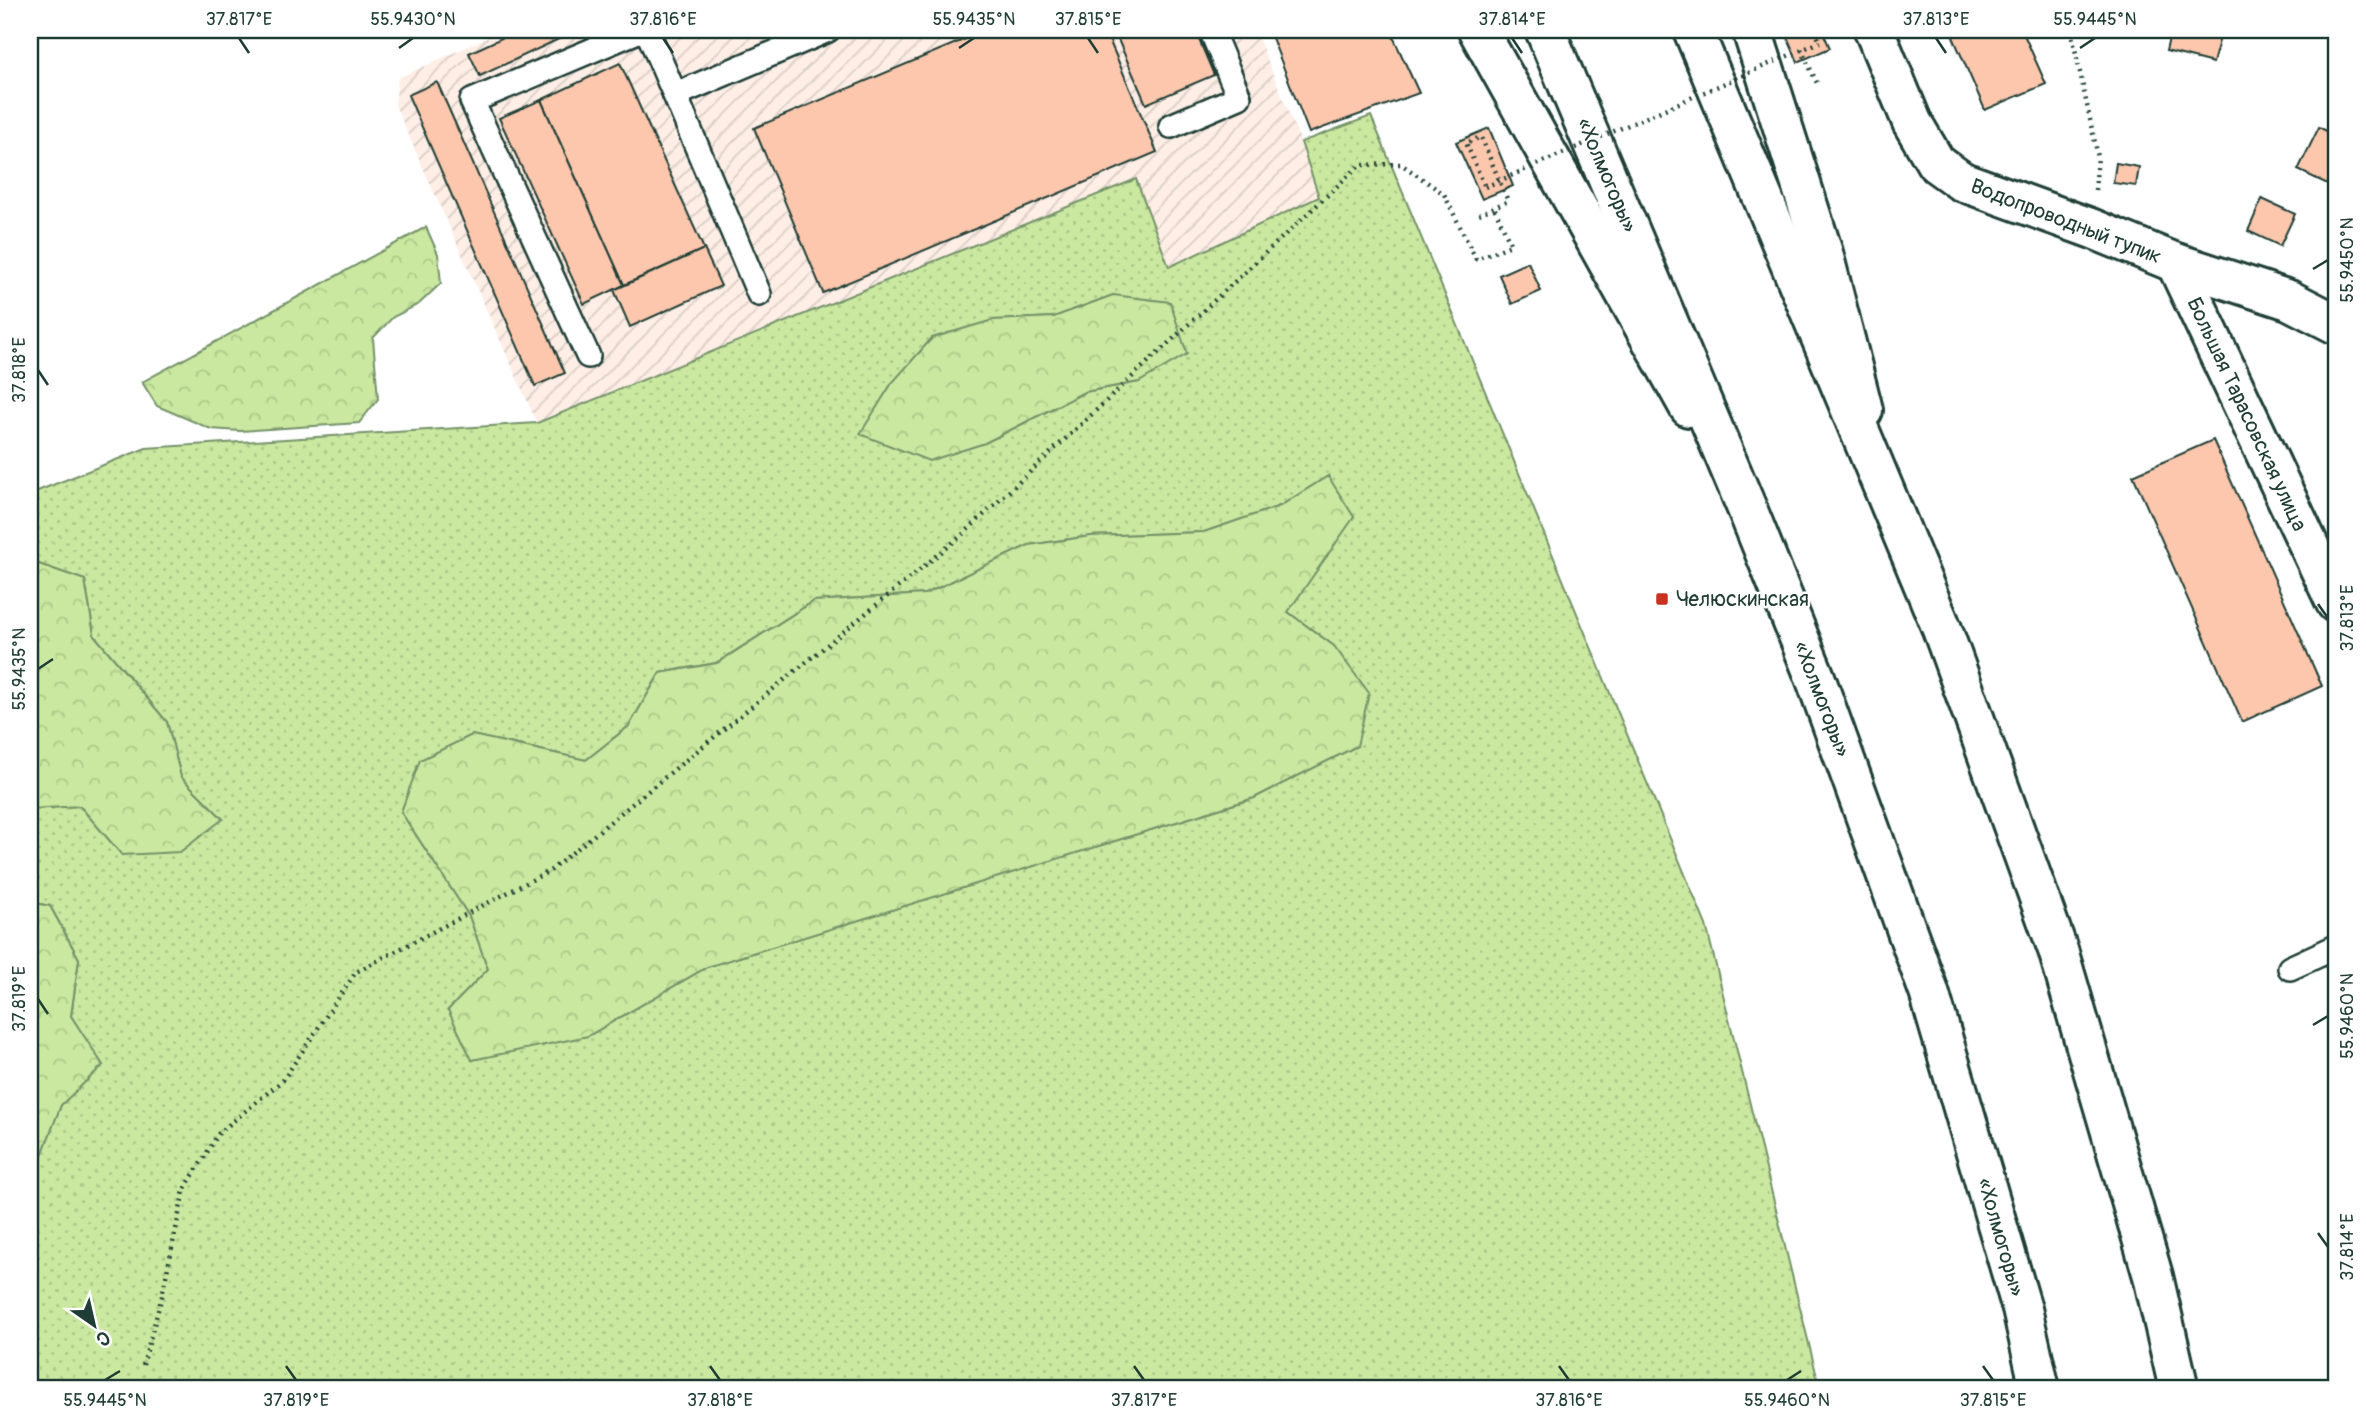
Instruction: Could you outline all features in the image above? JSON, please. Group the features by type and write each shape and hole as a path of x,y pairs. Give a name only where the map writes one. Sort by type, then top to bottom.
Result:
{"main road":[{"path":"1478,30 1748,511"},
{"name":"«Холмогоры»","path":"1545,30 1815,677 1929,992 2022,1309 2040,1389"},
{"path":"1693,30 1942,629 2058,950 2153,1276 2179,1389"},
{"path":"1752,30 1823,253 1885,496"},
{"name":"Водопроводный тупик","path":"1874,30 1912,122 1936,163 1961,181 2176,263 2289,300 2336,324"},
{"name":"Большая Тарасовская улица","path":"2176,263 2336,603"}],"lane":[{"path":"588,356 472,101 640,30"},
{"path":"647,30 760,294"},
{"path":"675,95 828,30"},
{"path":"1171,126 1239,97 1211,30"},
{"path":"2290,968 2336,947"}],"path":[{"path":"1479,214 1508,201 1481,136 1466,143 1485,187 1820,42 1815,30"},
{"path":"2071,30 2098,157 2092,229"},
{"path":"1806,59 1817,83"},
{"path":"143,1365 162,1296 184,1189 219,1133 283,1080 356,972 551,870 961,536 1360,164 1401,164 1444,194 1476,259 1511,245 1494,207"}],"shaded area":[{"path":"504,30 1255,30 1301,142 1320,197 1169,267 1135,179 537,423 395,105 398,78"}],"green space":[{"path":"1371,116 1706,925 1820,1389 30,1389 30,1175 41,1157 61,1105 102,1065 71,1016 79,959 50,906 30,902 30,809 80,806 122,855 223,819 181,777 167,722 94,635 85,580 30,561 30,494 146,448 537,423 1136,179 1169,267 1319,197 1301,142","holes":["1113,295 1139,382 1085,392 985,443 861,434 892,383 993,320 1054,317","1328,476 1288,612 1334,646 1357,746 1254,798 707,967 588,1036 448,1010 488,969 469,916 401,812 421,760 472,735 586,760 629,726 660,673 716,663 814,601 925,594 1029,545 1091,536 1204,532 1280,506"]},
{"path":"426,227 438,254 441,283 419,304 393,317 373,338 378,399 359,423 240,431 211,429 157,406 142,382"},
{"path":"1113,295 1170,302 1187,354 1139,382 1084,392 985,443 929,461 860,434 892,383 932,338 993,320 1054,317"},
{"path":"1328,476 1354,517 1288,612 1334,646 1369,693 1357,746 1254,798 707,967 588,1036 472,1060 448,1010 488,969 469,916 401,812 420,760 472,735 586,760 629,726 660,673 717,663 814,601 925,594 1029,545 1091,536 1204,532 1280,506"},
{"path":"30,561 85,580 94,635 167,722 181,777 223,819 180,852 122,855 80,806 30,809"},
{"path":"30,902 50,906 79,959 71,1016 103,1065 61,1105 41,1157 30,1175"}],"building":[{"path":"519,30 578,30 480,76 469,53"},
{"path":"987,30 1105,30 1157,152 823,293 754,128"},
{"path":"1128,30 1195,30 1214,75 1146,104 1116,35"},
{"path":"1269,30 1390,30 1419,93 1309,133"},
{"path":"1784,30 1822,30 1830,48 1798,62"},
{"path":"1950,30 2022,30 2046,84 1985,110"},
{"path":"2171,30 2222,30 2213,63 2166,51"},
{"path":"620,63 704,249 624,285 541,100"},
{"path":"437,82 565,373 535,386 408,95"},
{"path":"541,100 624,285 584,304 499,118"},
{"path":"2319,127 2336,136 2336,188 2298,170"},
{"path":"1489,128 1513,186 1482,199 1456,142"},
{"path":"2116,163 2139,167 2136,186 2113,183"},
{"path":"2262,199 2295,214 2280,246 2248,231"},
{"path":"704,249 721,286 630,327 614,290"},
{"path":"1528,262 1541,291 1512,304 1499,275"},
{"path":"2213,440 2322,686 2242,722 2133,475"}],"place":[{"name":"Челюскинская","path":"1662,599"}]}
